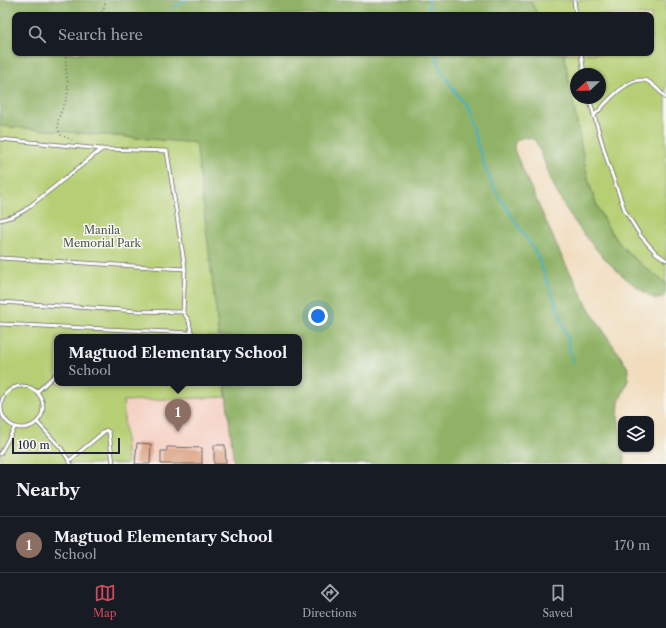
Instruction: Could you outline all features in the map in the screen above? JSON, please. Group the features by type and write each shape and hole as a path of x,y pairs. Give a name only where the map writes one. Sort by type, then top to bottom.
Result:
{"lane":[{"path":"574,0 576,12"},
{"path":"581,56 583,68"},
{"path":"594,116 627,84 640,79 648,81 666,98"},
{"path":"591,104 608,163 625,211 640,235 656,253 666,260"},
{"path":"0,139 102,149 167,152 185,269 184,312 189,321 192,334"},
{"path":"0,220 14,216 25,210 102,149"},
{"path":"0,258 185,269"},
{"path":"0,302 137,311 184,312"},
{"path":"0,324 175,334"},
{"path":"37,392 54,376"},
{"path":"25,386 37,392 42,399 43,407 42,415 37,422 27,428 15,427 5,419 1,411 1,407 6,394 16,387 25,386"},
{"path":"37,422 72,464"},
{"path":"0,454 15,427"},
{"path":"70,460 106,430 109,432 113,464"}],"path":[{"path":"102,12 106,0"},
{"path":"66,56 68,95 57,127 61,136 76,142"}],"shaded area":[{"path":"226,397 234,464 127,464 123,401"}],"green space":[{"path":"0,0 530,0 536,12 12,12 12,56 565,56 570,85 570,104 574,104 585,167 592,193 602,217 621,245 642,265 666,283 665,295 659,299 655,299 625,278 598,252 565,207 550,178 535,140 522,138 515,143 514,147 517,157 561,255 591,312 628,368 628,380 619,402 618,416 618,452 623,452 625,464 234,464 225,386 302,386 302,334 219,334 196,143 0,126"},
{"path":"530,0 666,0 666,283 642,265 628,252 609,229 602,217 592,193 585,167 574,104 606,104 606,68 570,68 570,85 565,56 654,56 654,12 536,12"},
{"name":"Manila Memorial Park","path":"0,126 197,143 219,334 54,334 54,386 225,386 226,397 123,401 127,464 0,464"}],"building":[{"path":"137,443 151,444 150,464 135,464"},
{"path":"214,445 225,445 226,464 214,464"},
{"path":"167,447 202,448 202,464 161,464 161,451 167,451"}],"waterway":[{"path":"173,8 186,0"},
{"path":"429,0 429,12"},
{"path":"436,56 441,70 463,104 487,173 497,193 536,253 560,315 567,336 573,364"}],"place":[{"name":"Magtuod Elementary School","path":"178,432"}]}
